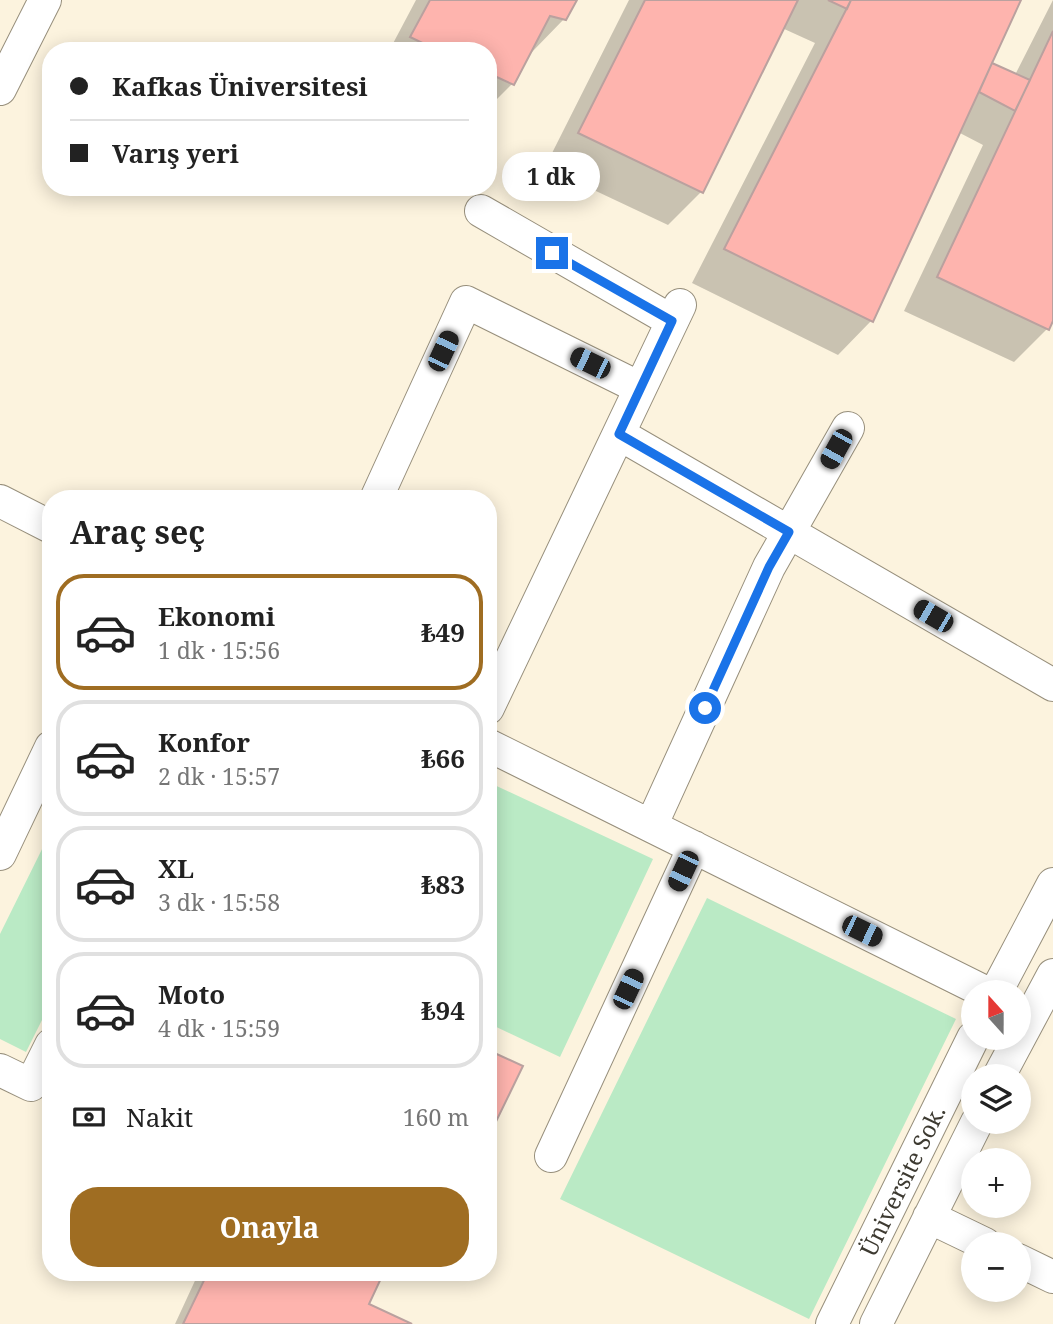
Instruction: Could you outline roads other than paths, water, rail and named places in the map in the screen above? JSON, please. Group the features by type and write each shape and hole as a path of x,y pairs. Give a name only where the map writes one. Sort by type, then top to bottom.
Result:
{"street":[{"path":"0,89 45,0"},
{"path":"481,211 676,313 497,689"},
{"path":"380,490 466,302 640,388"},
{"path":"651,826 769,567 848,428"},
{"path":"619,434 1053,685"},
{"path":"0,501 42,522"},
{"path":"497,749 961,980"},
{"path":"0,854 42,766"},
{"path":"551,1156 694,847"},
{"path":"1002,980 1053,884"},
{"path":"1031,1003 1053,975"},
{"name":"Üniversite Sok.","path":"832,1324 967,1050"},
{"path":"0,1070 31,1085 42,1063"},
{"name":"Üniversite Sok.","path":"876,1324 971,1134"},
{"path":"929,1217 961,1232"},
{"path":"1031,1266 1053,1277"}]}
